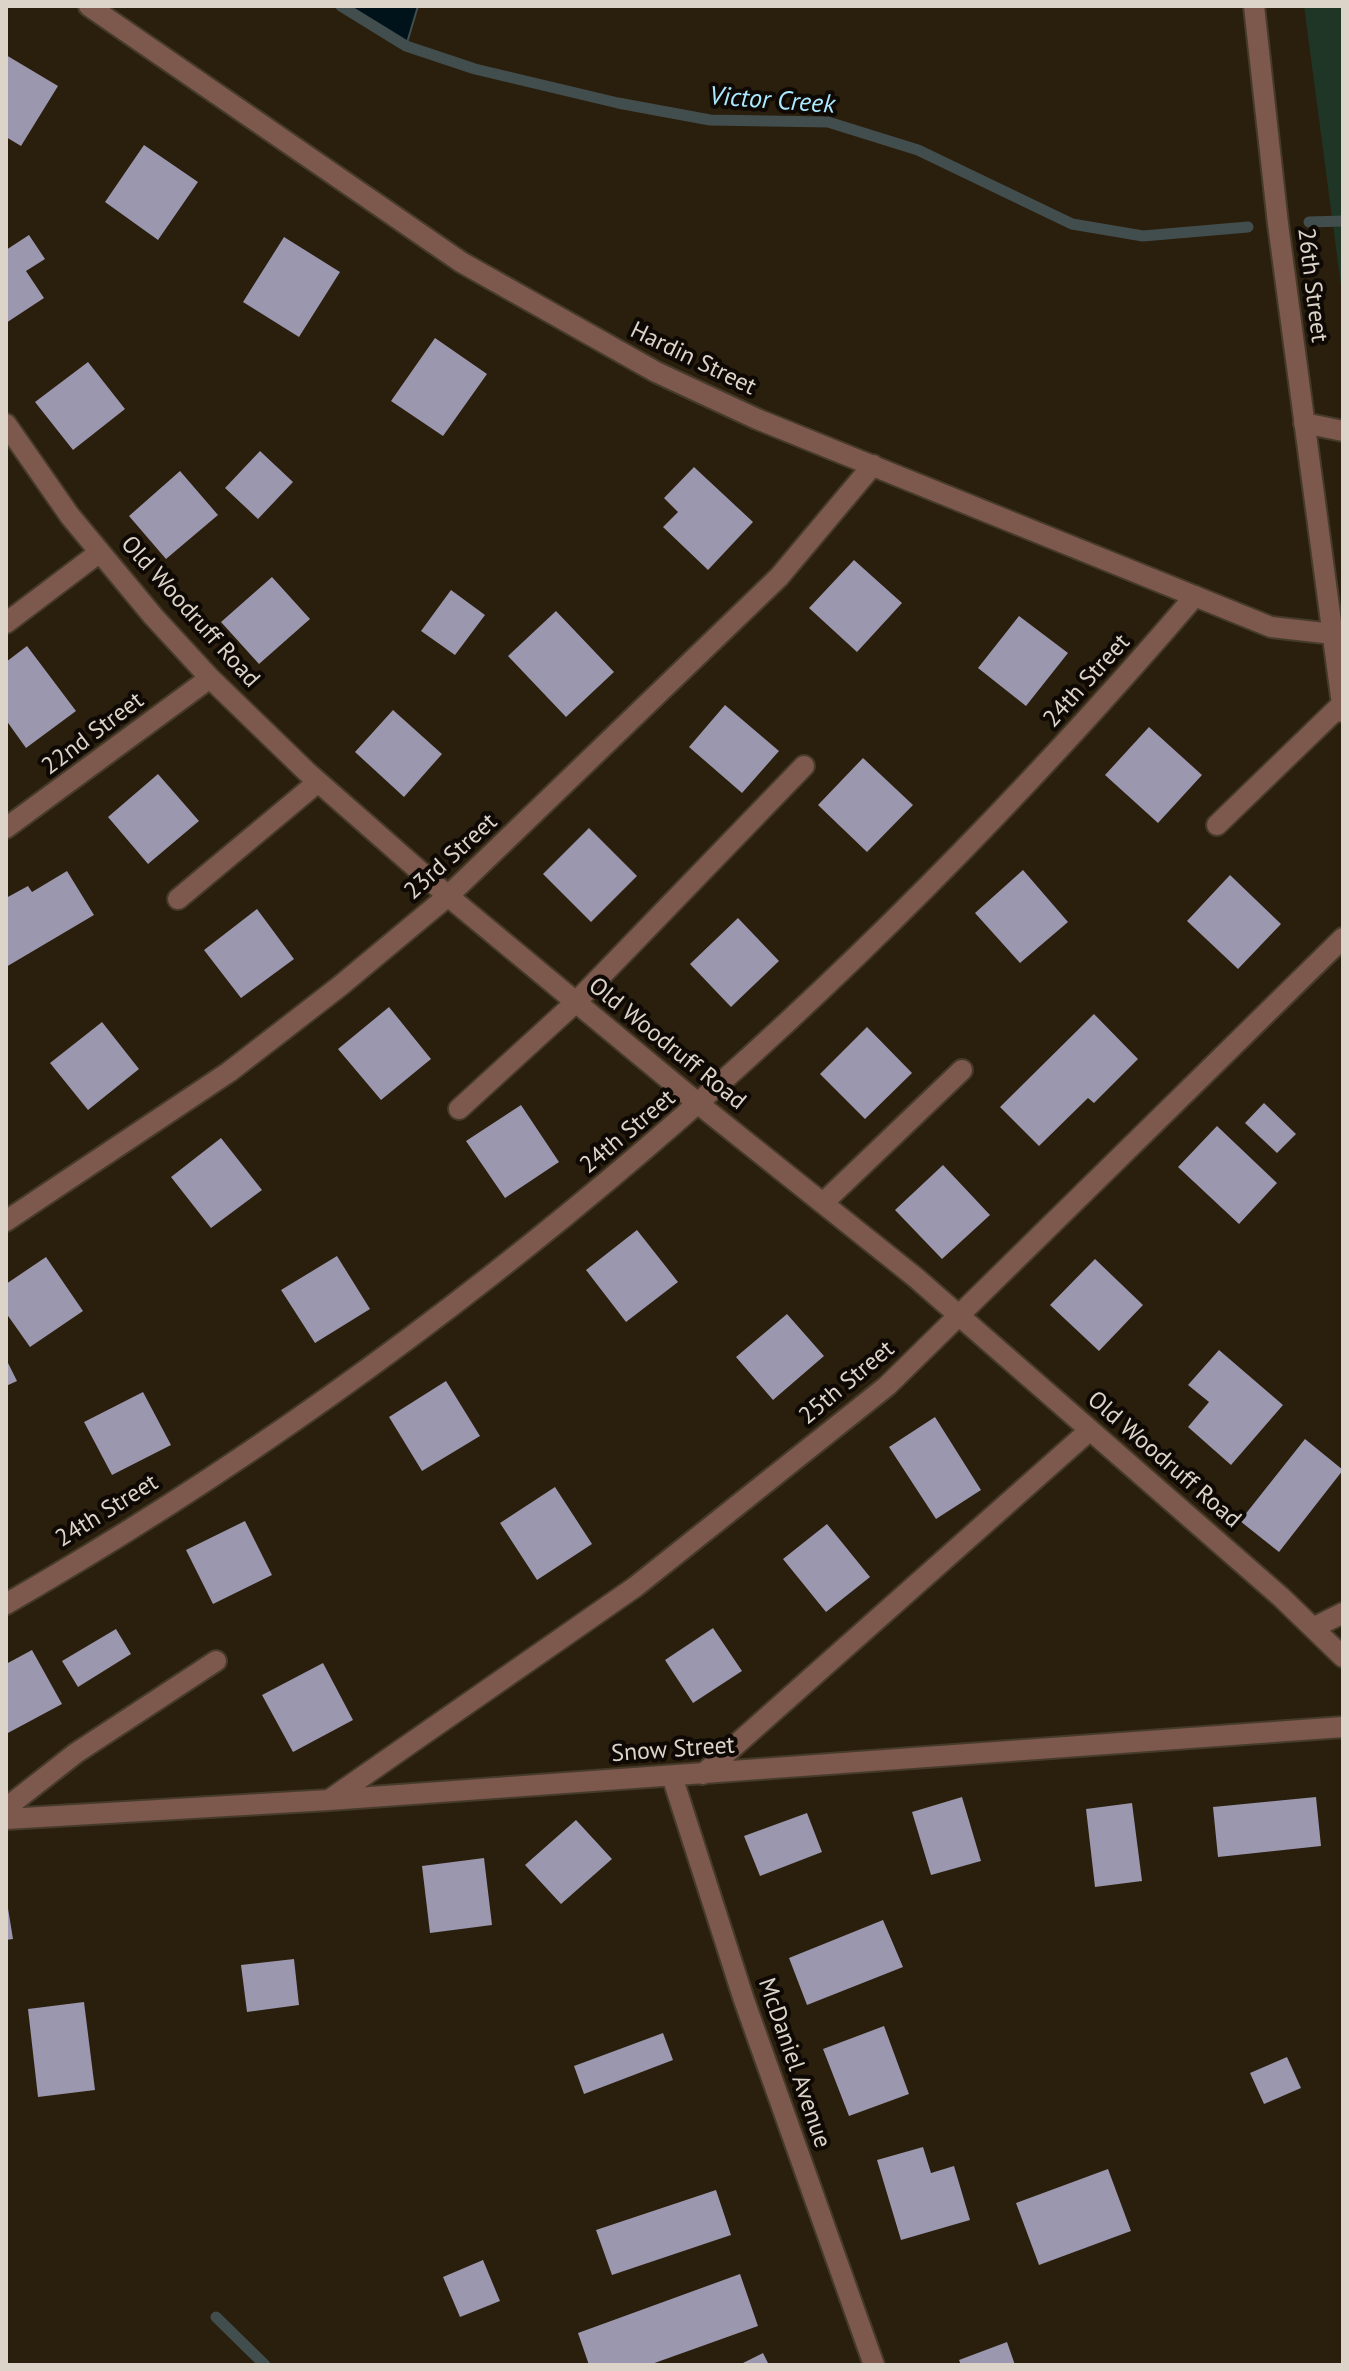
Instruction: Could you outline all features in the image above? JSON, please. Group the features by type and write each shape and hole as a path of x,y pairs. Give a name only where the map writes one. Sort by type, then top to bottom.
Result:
{"street":[{"name":"Hardin Street","path":"89,6 422,235 546,312 656,372 743,413 1271,627 1333,634"},
{"name":"26th Street","path":"1254,6 1304,423 1343,712"},
{"path":"1304,423 1343,431"},
{"name":"Old Woodruff Road","path":"6,424 100,552 210,678 318,782 448,896 961,1317 1343,1657"},
{"name":"23rd Street","path":"6,1221 113,1153 229,1072 340,986 448,896 779,577 873,465"},
{"path":"6,623 100,552"},
{"name":"24th Street","path":"6,1604 231,1463 420,1329 603,1187 700,1105 989,825 1109,697 1195,596"},
{"name":"22nd Street","path":"6,828 210,678"},
{"path":"1217,825 1342,704"},
{"path":"459,1109 576,1002 804,766"},
{"path":"178,899 253,840 318,782"},
{"name":"25th Street","path":"329,1800 560,1640 708,1531 887,1386 961,1317 1343,938"},
{"path":"823,1203 962,1070"},
{"path":"703,1774 1090,1430"},
{"path":"1313,1628 1343,1613"},
{"path":"6,1808 76,1753 216,1661"},
{"name":"Snow Street","path":"6,1819 329,1800 1343,1727"},
{"name":"McDaniel Avenue","path":"672,1776 749,2015 874,2365"}],"green space":[{"path":"1304,6 1343,6 1343,301"}],"shaded area":[{"path":"341,6 418,6 406,46"}],"building":[{"path":"6,55 58,86 21,146 6,137"},
{"path":"144,145 198,182 158,240 105,202"},
{"path":"29,235 45,259 26,271 44,298 6,323 6,250"},
{"path":"284,237 340,272 299,337 243,302"},
{"path":"435,338 487,374 443,436 391,401"},
{"path":"88,362 125,409 73,450 35,402"},
{"path":"260,451 293,482 258,519 225,488"},
{"path":"694,467 753,522 708,570 663,527 678,512 664,498"},
{"path":"180,471 218,515 166,559 129,516"},
{"path":"854,560 902,603 857,652 809,608"},
{"path":"272,577 310,619 259,664 221,622"},
{"path":"451,590 485,615 455,655 421,631"},
{"path":"556,611 614,672 566,717 508,656"},
{"path":"1019,616 1068,653 1026,706 978,668"},
{"path":"27,646 76,711 26,748 6,720 6,662"},
{"path":"725,705 779,751 742,793 689,747"},
{"path":"393,710 442,754 404,797 355,752"},
{"path":"1149,727 1202,775 1158,823 1105,775"},
{"path":"863,758 913,805 867,852 818,805"},
{"path":"158,774 199,821 148,864 108,817"},
{"path":"589,828 637,876 591,922 543,874"},
{"path":"1023,870 1068,922 1020,963 975,913"},
{"path":"67,871 94,915 6,967 6,898 28,886 32,892"},
{"path":"1230,875 1281,924 1238,969 1187,921"},
{"path":"257,909 294,959 241,998 204,950"},
{"path":"738,918 779,961 731,1007 690,964"},
{"path":"389,1007 431,1059 381,1100 338,1049"},
{"path":"1094,1014 1138,1059 1094,1103 1088,1098 1039,1146 1000,1107"},
{"path":"102,1022 139,1069 88,1110 50,1063"},
{"path":"867,1027 912,1073 865,1119 820,1074"},
{"path":"1264,1103 1296,1134 1277,1153 1245,1123"},
{"path":"521,1105 559,1162 505,1198 466,1141"},
{"path":"1217,1126 1277,1183 1239,1224 1178,1167"},
{"path":"221,1138 262,1190 211,1228 171,1177"},
{"path":"943,1165 990,1215 942,1259 895,1210"},
{"path":"637,1230 678,1282 626,1322 586,1270"},
{"path":"337,1256 370,1309 315,1343 281,1290"},
{"path":"46,1257 83,1311 30,1347 6,1313 6,1284"},
{"path":"1095,1259 1143,1305 1099,1351 1050,1305"},
{"path":"787,1314 824,1356 773,1400 736,1357"},
{"path":"1219,1350 1283,1405 1231,1465 1188,1427 1209,1402 1188,1385"},
{"path":"6,1359 17,1381 6,1386"},
{"path":"446,1381 480,1436 422,1471 389,1417"},
{"path":"143,1392 171,1445 112,1475 84,1422"},
{"path":"935,1417 981,1490 936,1519 889,1447"},
{"path":"1305,1439 1343,1470 1279,1552 1240,1521"},
{"path":"555,1487 592,1544 537,1580 500,1523"},
{"path":"245,1521 272,1575 213,1604 186,1550"},
{"path":"827,1524 870,1577 826,1612 783,1559"},
{"path":"713,1628 742,1671 693,1703 665,1660"},
{"path":"116,1629 131,1654 78,1687 62,1661"},
{"path":"32,1650 62,1704 6,1734 6,1664"},
{"path":"323,1663 353,1720 293,1752 262,1695"},
{"path":"962,1797 981,1861 931,1875 912,1812"},
{"path":"1316,1797 1321,1846 1218,1857 1213,1807"},
{"path":"1132,1803 1142,1881 1095,1887 1086,1809"},
{"path":"807,1813 822,1852 760,1876 744,1836"},
{"path":"576,1820 612,1859 561,1904 525,1865"},
{"path":"484,1858 492,1925 430,1933 422,1866"},
{"path":"6,1896 13,1939 6,1940"},
{"path":"883,1920 903,1967 807,2005 789,1958"},
{"path":"294,1959 299,2005 247,2012 241,1965"},
{"path":"84,2002 95,2090 38,2097 28,2009"},
{"path":"884,2026 909,2094 849,2116 823,2049"},
{"path":"663,2033 673,2060 584,2094 574,2066"},
{"path":"1287,2057 1301,2088 1264,2104 1250,2073"},
{"path":"923,2147 931,2173 954,2166 970,2220 901,2240 877,2160"},
{"path":"1108,2169 1131,2231 1039,2265 1016,2203"},
{"path":"716,2190 731,2235 612,2275 596,2230"},
{"path":"483,2260 500,2301 460,2317 443,2277"},
{"path":"740,2274 758,2326 649,2365 589,2365 578,2333"},
{"path":"1007,2342 1015,2365 961,2365 959,2360"},
{"path":"763,2353 769,2365 739,2365"}],"waterway":[{"name":"Victor Creek","path":"341,6 406,46 475,69 618,103 710,120 828,122 918,150 1072,224 1143,236 1248,227"},
{"name":"Victor Creek","path":"1309,222 1343,221"},
{"path":"216,2317 265,2365"}]}
